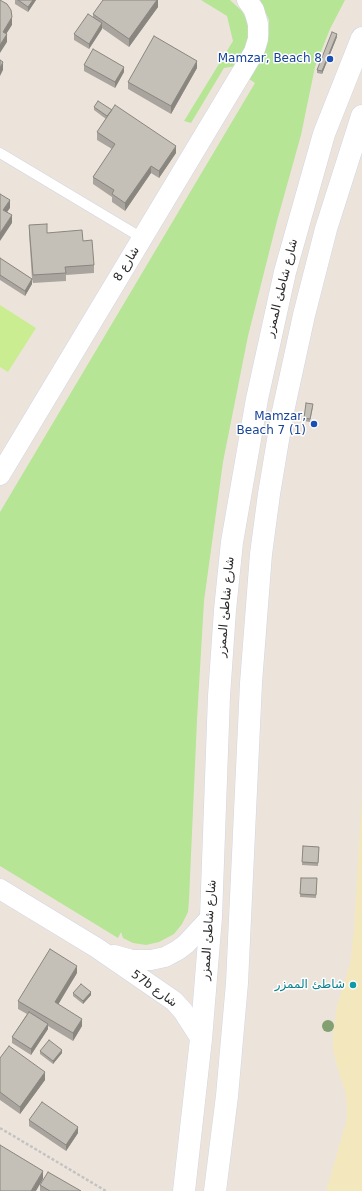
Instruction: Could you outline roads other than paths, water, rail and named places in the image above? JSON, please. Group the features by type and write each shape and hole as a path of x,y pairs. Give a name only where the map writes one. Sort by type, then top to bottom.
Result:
{"main road":[{"name":"شارع شاطئ الممزر","path":"184,1191 201,1039 211,917 219,696 232,542 245,464 271,332 285,272 324,134 362,38"},
{"path":"215,1191 227,1096 237,983 251,683 261,554 269,494 282,416 304,315 326,229 362,116"}],"street":[{"name":"شارع 8","path":"0,475 254,52 258,39 258,24 254,10 246,0"},
{"name":"57b شارع","path":"0,889 97,948 174,1001 183,1011 201,1039"},
{"name":"57b شارع","path":"97,948 132,960 151,960 165,957 186,944 211,917"}],"lane":[{"path":"0,153 142,238"}],"place":[{"name":"Mamzar, Beach 8","path":"330,59"},
{"name":"Mamzar, Beach 7 (1)","path":"314,424"},
{"name":"شاطئ الممزر","path":"353,985"}]}
